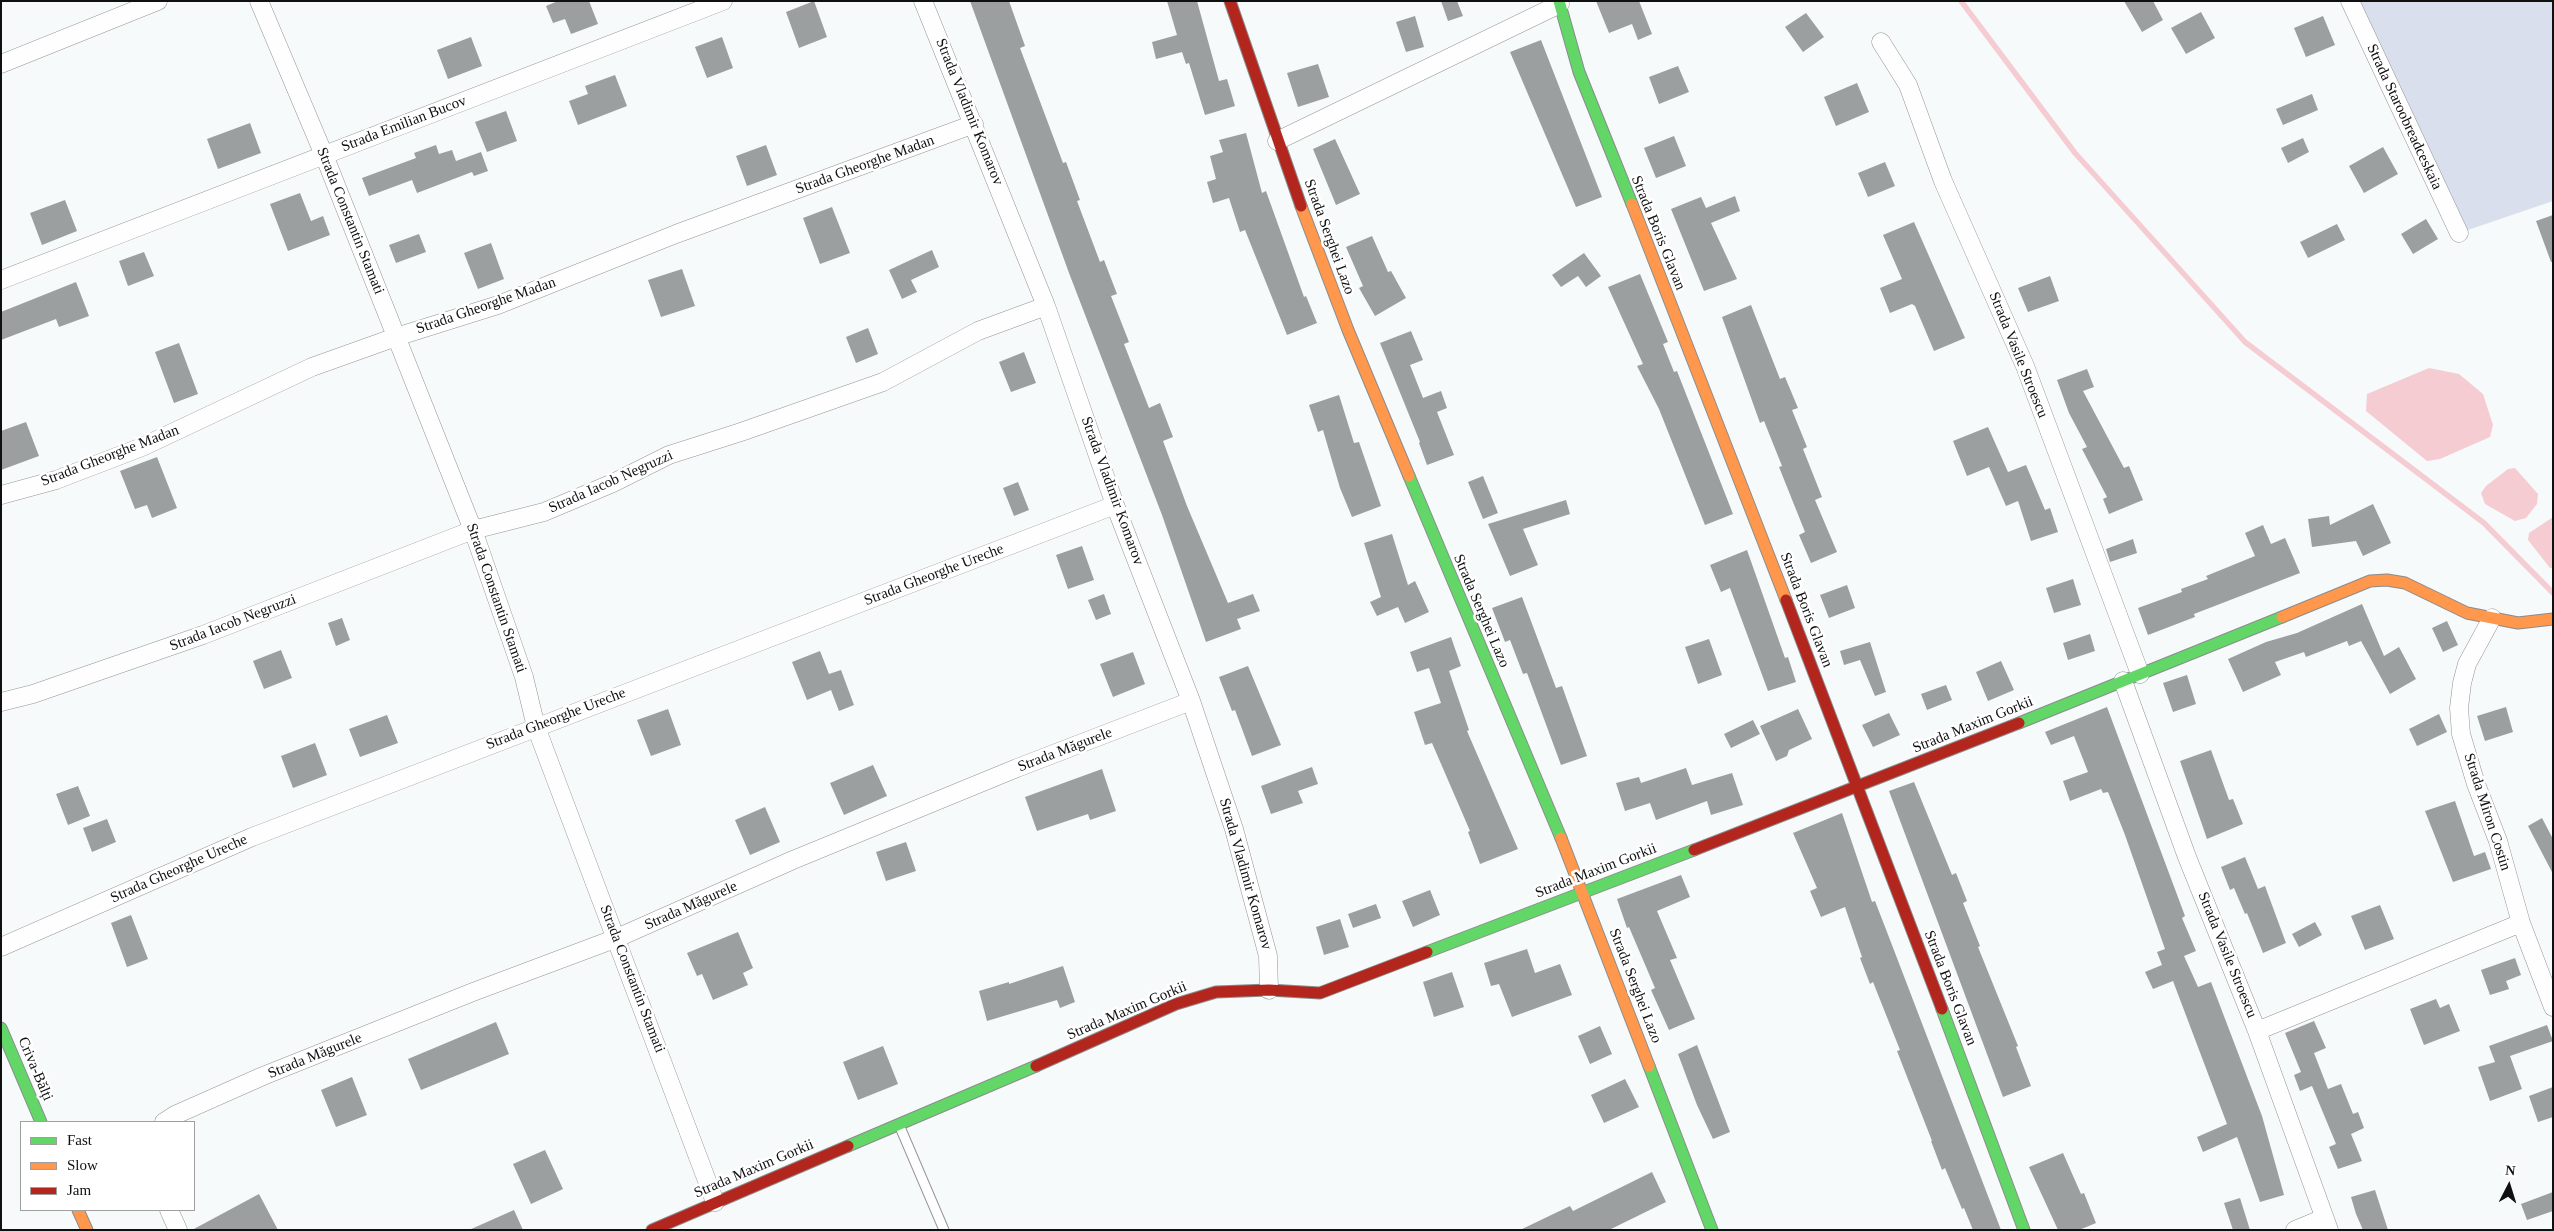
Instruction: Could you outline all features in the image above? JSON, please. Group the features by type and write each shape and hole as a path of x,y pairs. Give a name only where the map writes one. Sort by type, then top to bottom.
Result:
{"main road":[{"name":"Strada Serghei Lazo","path":"1230,1 1277,141 1355,349 1583,891 1712,1230"},
{"name":"Strada Boris Glavan","path":"1560,3 1579,72 1723,436 2024,1230"},
{"name":"Strada Maxim Gorkii","path":"652,1230 1032,1068 1176,1004 1216,992 1269,990 1320,993 1583,891 1858,788 2370,581 2387,580 2405,583 2467,613 2518,623 2553,619"},
{"name":"Criva-Bălți","path":"1,1028 41,1121"},
{"path":"78,1211 86,1230"}],"street":[{"path":"1,64 158,1"},
{"name":"Strada Constantin Stamati","path":"259,1 324,155 473,530 524,677 536,727 618,938 715,1202"},
{"name":"Strada Emilian Bucov","path":"1,280 723,1"},
{"name":"Strada Vladimir Komarov","path":"923,1 1046,306 1115,505 1191,701 1234,829 1268,956 1269,990"},
{"name":"Strada Staroobreadceskaia","path":"2350,1 2459,233"},
{"path":"1277,141 1560,3"},
{"name":"Strada Vasile Stroescu","path":"1881,42 1908,85 1943,181 2025,366 2140,674"},
{"name":"Strada Gheorghe Madan","path":"1,495 56,480 142,447 312,367 498,304 676,234 974,124"},
{"name":"Strada Iacob Negruzzi","path":"1,702 33,694 204,635 473,530 544,512 614,482 669,455 883,382 978,331 1046,306"},
{"name":"Strada Gheorghe Ureche","path":"1,946 252,837 1115,505"},
{"name":"Strada Miron Costin","path":"2492,618 2467,664 2462,683 2459,708 2461,734 2476,784 2498,841 2521,923 2553,1007"},
{"name":"Strada Vasile Stroescu","path":"2124,681 2187,856 2258,1031 2327,1224"},
{"name":"Strada Măgurele","path":"166,1121 262,1076 473,992 618,938 811,853 1017,768 1191,701"},
{"path":"2258,1031 2521,923"},
{"path":"169,1211 178,1230"},
{"path":"2295,1230 2327,1224"}],"lane":[{"path":"899,1124 944,1230"}],"shaded area":[{"path":"2357,1 2553,1 2553,201 2465,231"},
{"path":"2429,368 2459,374 2483,394 2493,425 2490,437 2440,459 2427,461 2366,411 2367,394"},
{"path":"2515,468 2538,494 2537,504 2526,518 2515,521 2485,504 2481,493 2486,486 2508,469"},
{"path":"2553,517 2553,568 2550,568 2528,540 2529,533"}],"building":[{"path":"558,1 589,1 598,24 571,34 565,19 553,23 546,6"},
{"path":"814,1 827,37 799,48 786,12"},
{"path":"970,1 1009,1 1025,46 1020,48 1063,163 1066,162 1080,200 1077,201 1100,262 1104,260 1117,294 1111,296 1129,342 1124,344 1149,408 1160,403 1173,437 1163,441 1187,506 1228,603 1253,594 1260,611 1237,619 1241,629 1206,642 1162,515 1069,273"},
{"path":"1167,1 1197,1 1219,81 1227,79 1235,106 1205,115 1189,63 1186,64 1182,52 1156,59 1152,42 1177,35"},
{"path":"1441,1 1457,1 1463,16 1448,21"},
{"path":"1596,1 1639,1 1652,34 1638,40 1632,24 1609,33"},
{"path":"2124,1 2153,1 2163,20 2142,32"},
{"path":"2201,12 2215,38 2186,54 2171,28"},
{"path":"1806,13 1824,37 1803,52 1785,27"},
{"path":"1415,16 1424,47 1406,52 1396,22"},
{"path":"2323,16 2335,45 2306,57 2294,28"},
{"path":"471,37 482,66 448,79 437,50"},
{"path":"722,37 733,68 707,78 695,47"},
{"path":"1541,40 1602,197 1576,207 1510,52"},
{"path":"1318,64 1329,97 1298,107 1287,73"},
{"path":"1678,66 1689,92 1659,104 1649,77"},
{"path":"615,75 627,106 578,125 569,101 588,94 585,86"},
{"path":"1857,83 1869,112 1836,126 1824,97"},
{"path":"2312,94 2318,110 2283,125 2276,109"},
{"path":"506,111 517,141 487,152 475,122"},
{"path":"250,123 261,153 218,169 207,139"},
{"path":"1246,133 1262,193 1266,191 1304,297 1306,296 1317,323 1287,335 1245,230 1240,232 1229,198 1213,203 1207,182 1216,179 1210,156 1223,152 1219,140"},
{"path":"1674,136 1686,166 1656,178 1644,148"},
{"path":"2303,138 2309,152 2288,163 2281,148"},
{"path":"1335,139 1360,194 1336,205 1313,149"},
{"path":"436,145 439,154 452,150 456,161 481,152 488,171 474,176 472,172 417,193 412,180 369,196 362,178 416,158 414,153"},
{"path":"766,145 777,175 747,186 736,156"},
{"path":"2383,147 2398,174 2364,193 2349,166"},
{"path":"1885,162 1895,186 1868,197 1858,173"},
{"path":"300,193 311,221 323,216 330,235 288,251 270,204"},
{"path":"1735,196 1740,211 1711,223 1737,279 1704,291 1671,209 1701,197 1706,208"},
{"path":"65,200 77,231 42,245 30,213"},
{"path":"832,207 850,253 820,264 803,218"},
{"path":"2553,215 2553,262 2551,262 2536,221"},
{"path":"2426,219 2438,239 2413,254 2401,234"},
{"path":"1914,222 1965,338 1934,351 1915,306 1912,304 1890,313 1880,288 1902,279 1883,235"},
{"path":"2337,224 2345,240 2308,258 2300,242"},
{"path":"419,234 426,252 396,263 389,245"},
{"path":"1372,236 1388,272 1391,271 1406,298 1375,316 1359,288 1363,286 1346,247"},
{"path":"491,243 504,279 478,289 464,253"},
{"path":"932,250 939,267 911,280 917,292 902,299 889,270"},
{"path":"144,252 154,276 128,286 119,261"},
{"path":"1584,253 1601,276 1586,287 1578,276 1561,287 1552,275"},
{"path":"682,269 695,306 661,317 648,280"},
{"path":"1640,274 1668,342 1663,344 1674,372 1677,371 1733,514 1705,525 1659,409 1637,366 1643,364 1608,287"},
{"path":"2050,276 2059,301 2028,312 2018,288"},
{"path":"76,282 89,316 59,327 56,319 1,340 1,312"},
{"path":"1751,305 1780,379 1785,377 1798,408 1792,410 1807,447 1803,449 1822,497 1815,500 1837,552 1811,563 1799,535 1805,532 1779,467 1782,466 1764,421 1760,423 1722,317"},
{"path":"868,328 878,354 856,363 846,337"},
{"path":"1411,331 1423,360 1410,365 1423,398 1441,391 1447,408 1437,412 1454,455 1427,465 1420,442 1380,343"},
{"path":"179,343 198,394 174,403 155,352"},
{"path":"1024,352 1036,383 1011,392 999,362"},
{"path":"2087,369 2094,387 2083,391 2124,468 2129,466 2143,500 2109,514 2103,499 2107,497 2082,449 2087,447 2069,413 2057,380"},
{"path":"1339,395 1354,443 1359,442 1381,506 1352,517 1340,488 1323,430 1318,432 1309,405"},
{"path":"26,422 39,456 1,470 1,431"},
{"path":"1988,427 2008,472 2026,465 2045,510 2050,508 2058,532 2031,541 2018,501 2006,506 1989,467 1967,476 1953,441"},
{"path":"157,457 177,508 152,518 147,505 135,509 120,471"},
{"path":"1483,476 1498,513 1483,519 1468,482"},
{"path":"1018,482 1029,510 1014,516 1003,488"},
{"path":"1566,500 1570,514 1523,529 1538,565 1510,576 1488,524"},
{"path":"2373,504 2391,543 2363,556 2356,541 2312,547 2308,519 2329,516 2330,525"},
{"path":"2263,525 2271,544 2285,538 2300,573 2194,614 2195,617 2148,635 2138,608 2182,592 2181,589 2208,579 2206,576 2255,556 2245,533"},
{"path":"1392,534 1408,585 1415,581 1429,612 1405,623 1398,607 1377,616 1370,602 1381,597 1364,543"},
{"path":"2133,539 2137,553 2110,562 2106,549"},
{"path":"1082,546 1094,580 1068,589 1056,555"},
{"path":"1747,550 1785,658 1788,657 1796,682 1768,691 1730,588 1721,592 1710,565"},
{"path":"2073,579 2081,605 2054,613 2046,588"},
{"path":"1847,585 1855,608 1829,618 1820,595"},
{"path":"1104,594 1111,614 1096,620 1088,600"},
{"path":"1522,597 1556,688 1562,686 1587,756 1561,765 1527,673 1523,674 1510,640 1505,642 1492,608"},
{"path":"2362,604 2384,656 2399,647 2416,679 2390,694 2361,641 2349,646 2347,641 2306,657 2304,652 2275,662 2281,675 2243,692 2228,659 2266,642 2297,633"},
{"path":"342,618 350,640 336,646 328,623"},
{"path":"2447,621 2458,645 2443,652 2432,628"},
{"path":"2090,634 2095,651 2068,660 2063,643"},
{"path":"1451,637 1461,666 1449,671 1469,730 1467,731 1518,849 1480,864 1468,832 1470,831 1432,743 1425,745 1414,712 1441,703 1429,668 1417,672 1410,652"},
{"path":"1709,639 1722,675 1698,684 1685,647"},
{"path":"1870,642 1886,692 1875,696 1860,660 1844,665 1840,651"},
{"path":"281,650 292,678 264,689 253,661"},
{"path":"820,651 829,674 841,670 854,705 839,711 831,690 807,700 792,662"},
{"path":"1133,652 1145,684 1113,697 1100,664"},
{"path":"2001,661 2014,690 1988,701 1976,672"},
{"path":"1248,666 1281,745 1252,756 1235,710 1232,711 1219,677"},
{"path":"2187,675 2196,704 2173,712 2163,683"},
{"path":"1946,685 1952,700 1927,710 1921,694"},
{"path":"2107,707 2185,916 2182,918 2196,951 2184,956 2198,987 2211,982 2262,1116 2284,1195 2260,1202 2237,1137 2203,1152 2197,1137 2227,1124 2173,981 2153,989 2145,972 2162,965 2157,952 2165,949 2125,835 2108,792 2103,793 2101,789 2070,801 2063,781 2088,772 2074,736 2051,745 2045,732"},
{"path":"2506,707 2513,732 2485,741 2477,716"},
{"path":"668,709 681,745 651,756 637,720"},
{"path":"1798,709 1812,739 1789,750 1787,756 1776,761 1760,726"},
{"path":"1889,713 1900,735 1873,747 1862,725"},
{"path":"2439,714 2447,732 2417,746 2409,729"},
{"path":"387,715 398,743 360,757 349,729"},
{"path":"1753,720 1760,734 1731,748 1724,734"},
{"path":"315,743 327,775 293,788 281,756"},
{"path":"2211,750 2229,800 2233,799 2243,824 2207,839 2180,761"},
{"path":"873,765 887,796 844,815 830,783"},
{"path":"1312,767 1318,784 1298,791 1303,803 1271,814 1261,786"},
{"path":"1686,768 1692,785 1732,773 1743,805 1711,815 1707,801 1656,820 1650,803 1625,811 1616,783 1639,777 1641,783"},
{"path":"1102,769 1116,811 1090,820 1088,814 1037,831 1025,797"},
{"path":"1914,782 1952,875 1956,873 1967,901 1963,903 1980,946 1978,947 2018,1046 2016,1047 2031,1086 2003,1097 1889,791"},
{"path":"78,786 90,816 68,825 56,794"},
{"path":"2455,801 2474,856 2485,852 2491,869 2453,882 2425,811"},
{"path":"765,807 780,842 750,855 735,820"},
{"path":"1842,813 1872,902 1875,901 2001,1230 1973,1230 1945,1168 1942,1170 1897,1051 1900,1050 1873,982 1870,984 1860,958 1862,957 1845,907 1821,917 1810,891 1817,888 1793,833"},
{"path":"2542,818 2553,839 2553,874 2528,826"},
{"path":"107,819 116,842 92,852 83,828"},
{"path":"906,842 916,871 886,881 876,852"},
{"path":"2245,857 2258,889 2265,886 2286,943 2263,953 2247,913 2245,914 2234,888 2230,890 2221,867"},
{"path":"1681,875 1690,897 1657,911 1677,958 1670,960 1695,1019 1669,1030 1651,990 1655,988 1629,927 1627,928 1617,899"},
{"path":"1430,890 1440,915 1413,927 1402,901"},
{"path":"1376,904 1381,918 1353,928 1348,914"},
{"path":"2380,905 2394,939 2365,950 2351,916"},
{"path":"131,915 148,959 127,967 111,923"},
{"path":"1340,919 1349,947 1324,955 1316,927"},
{"path":"2315,922 2322,935 2299,947 2292,934"},
{"path":"738,932 753,968 743,973 748,985 713,1000 702,974 697,976 687,953"},
{"path":"1527,949 1535,973 1560,964 1572,995 1512,1017 1499,984 1491,986 1484,963"},
{"path":"2515,958 2521,975 2506,981 2509,989 2490,995 2481,970"},
{"path":"1063,966 1075,1002 1060,1008 1057,1000 987,1021 979,991 1009,982 1009,984"},
{"path":"1452,972 1464,1007 1434,1017 1423,982"},
{"path":"2436,999 2440,1008 2449,1004 2460,1031 2424,1045 2410,1009"},
{"path":"2314,1021 2326,1048 2314,1053 2328,1089 2341,1084 2353,1114 2358,1112 2364,1128 2351,1134 2362,1161 2338,1169 2329,1147 2336,1144 2312,1086 2300,1091 2294,1075 2301,1072 2285,1033"},
{"path":"496,1022 509,1054 421,1090 408,1059"},
{"path":"2547,1025 2553,1041 2510,1056 2522,1089 2490,1101 2478,1067 2495,1062 2489,1046"},
{"path":"1600,1026 1612,1054 1590,1064 1578,1036"},
{"path":"1697,1045 1730,1132 1713,1139 1697,1105 1678,1054"},
{"path":"883,1046 898,1084 858,1100 843,1062"},
{"path":"352,1077 367,1115 336,1127 321,1090"},
{"path":"1625,1079 1639,1107 1604,1123 1591,1095"},
{"path":"2553,1087 2553,1117 2538,1122 2529,1096"},
{"path":"545,1150 563,1189 531,1204 513,1164"},
{"path":"2063,1153 2081,1194 2084,1193 2096,1223 2079,1230 2058,1230 2029,1167"},
{"path":"1652,1172 1666,1202 1609,1230 1520,1230 1570,1206 1573,1211"},
{"path":"2375,1190 2388,1230 2363,1230 2356,1214 2351,1197"},
{"path":"2553,1192 2553,1211 2527,1220 2521,1204"},
{"path":"259,1194 278,1230 192,1230"},
{"path":"2240,1198 2250,1230 2233,1230 2224,1203"},
{"path":"514,1210 523,1230 469,1230"}],"waterway":[{"path":"1961,1 2075,153 2245,342 2484,523 2553,593"}],"traffic: fast":[{"path":"1559,1 1579,72 1632,204"},
{"path":"1409,476 1561,838"},
{"path":"2019,723 2282,617"},
{"path":"1427,952 1694,850"},
{"path":"1942,1009 2024,1230"},
{"path":"1,1028 41,1121"},
{"path":"848,1146 1036,1066"},
{"path":"1649,1066 1712,1230"}],"traffic: slow":[{"path":"1632,204 1786,600"},
{"path":"1301,206 1348,330 1409,476"},
{"path":"2282,617 2370,581 2387,580 2405,583 2467,613 2518,623 2553,619"},
{"path":"1561,838 1649,1066"},
{"path":"78,1211 87,1230"}],"traffic: jam":[{"path":"1230,1 1301,206"},
{"path":"1786,600 1942,1009"},
{"path":"1694,850 2019,723"},
{"path":"1036,1066 1176,1004 1216,992 1269,990 1320,993 1427,952"},
{"path":"652,1230 848,1146"}]}
